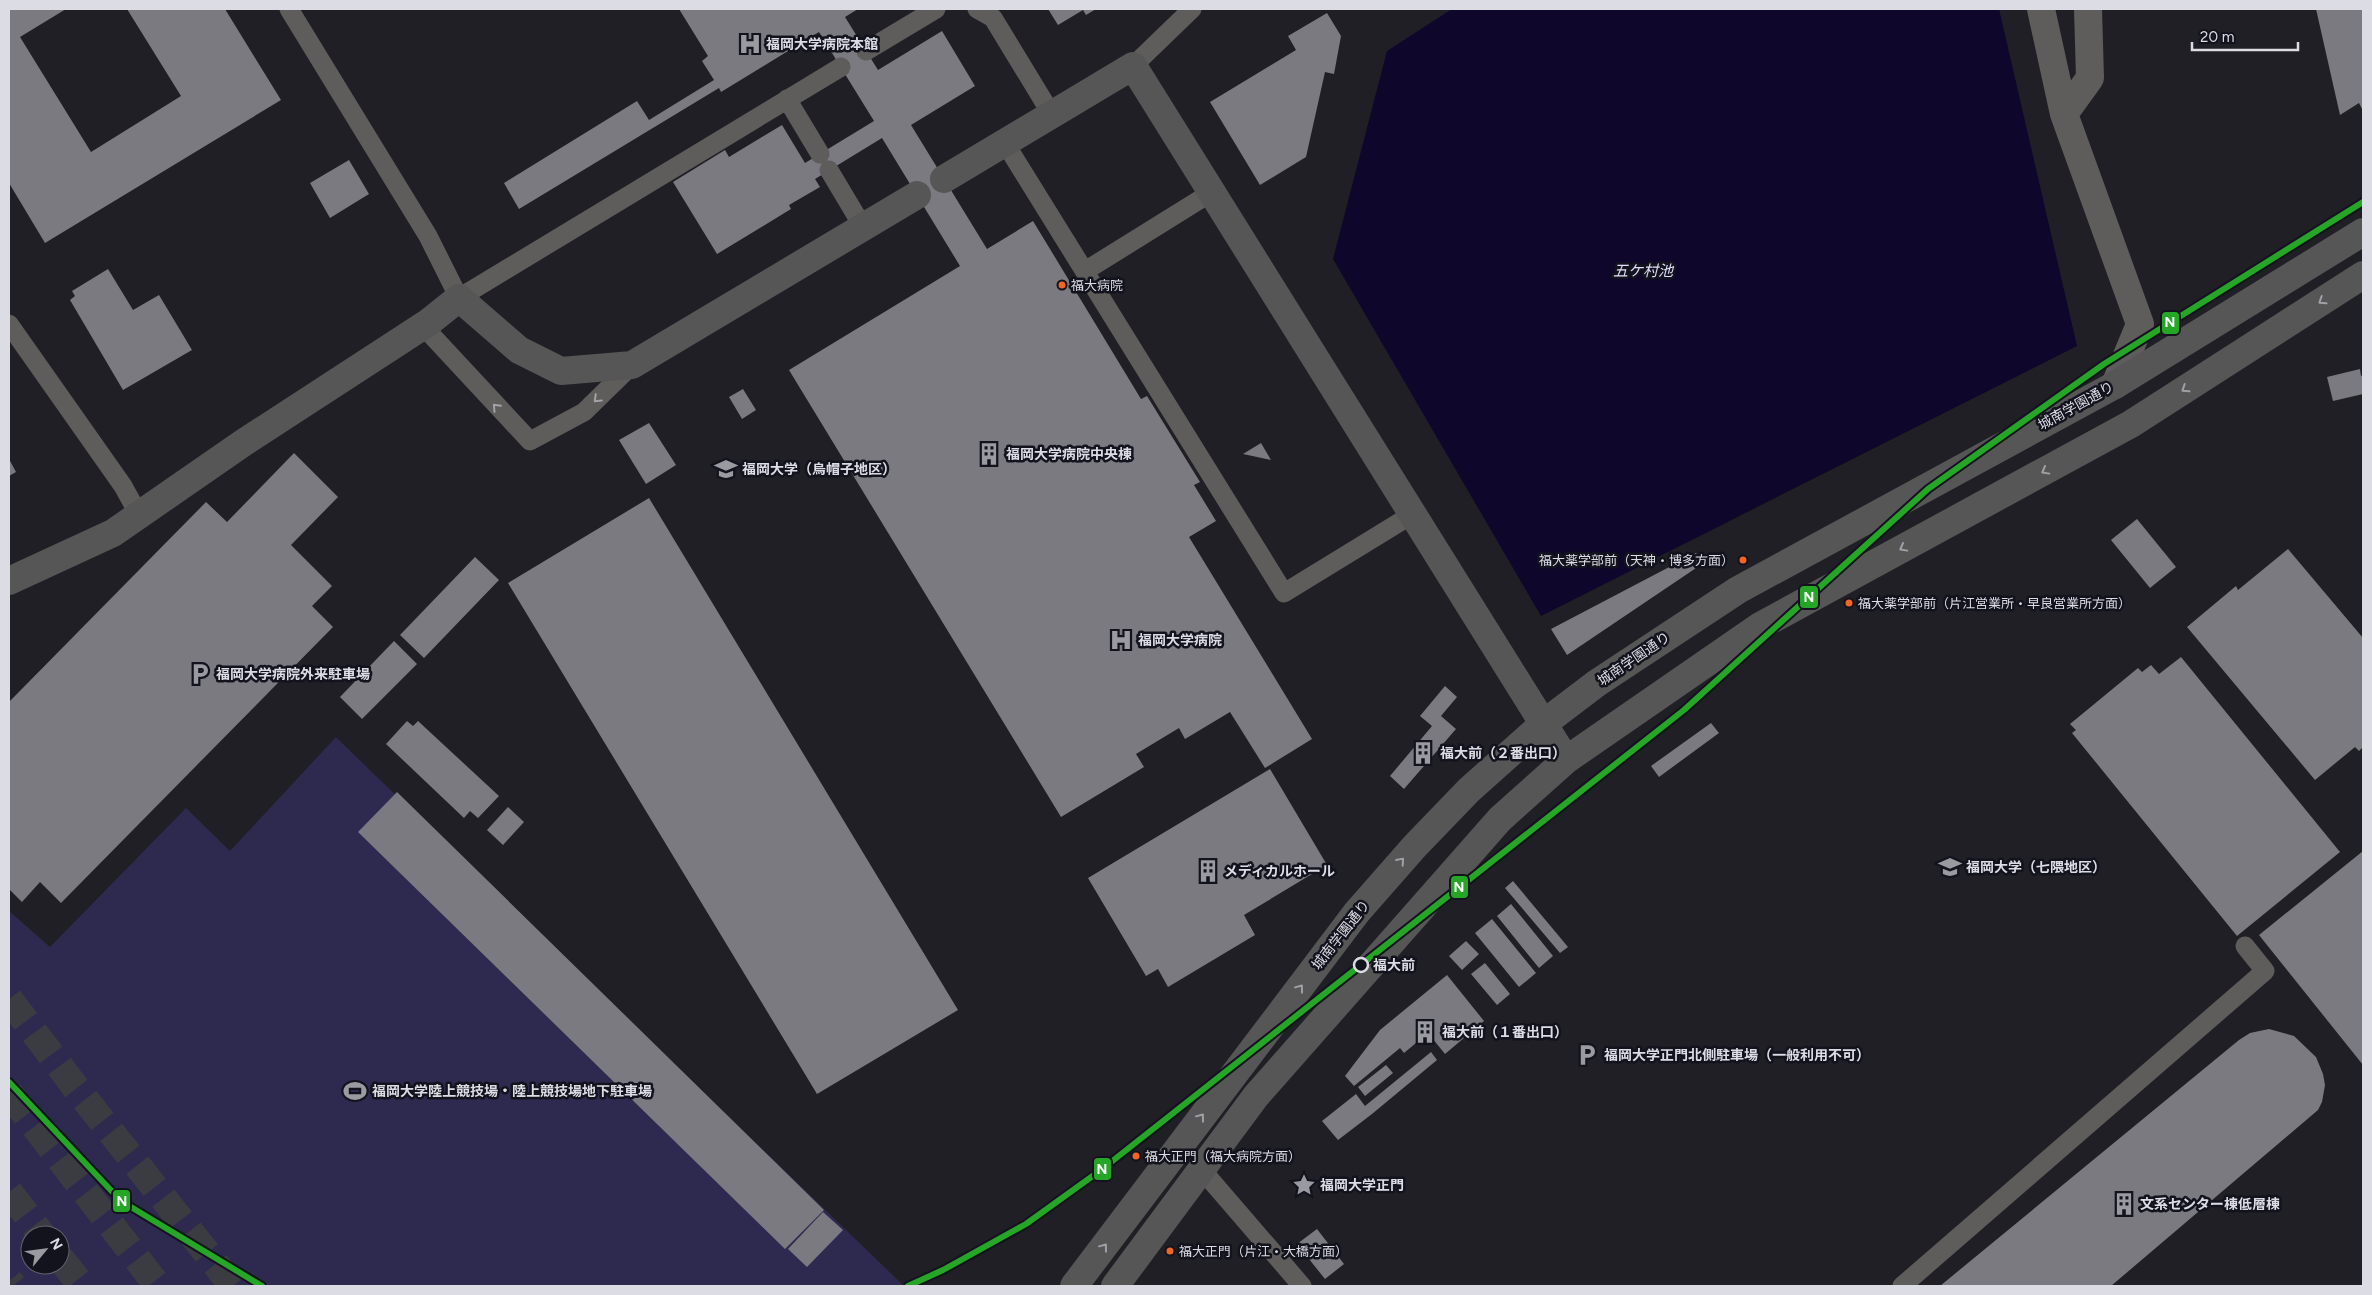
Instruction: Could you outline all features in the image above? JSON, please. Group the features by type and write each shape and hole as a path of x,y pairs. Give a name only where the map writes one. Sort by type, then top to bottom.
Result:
{"street":[{"path":"2041,9 2064,114 2140,324 2115,385"},
{"path":"2064,114 2090,78 2088,9"},
{"path":"944,179 1134,66 1566,760"},
{"path":"9,581 114,533 243,443 423,326 459,298 520,350 561,371 632,365 917,195"},
{"name":"城南学園通り","path":"1074,1286 1357,912 1415,846 1469,790 1543,724 1597,683 1738,590 2115,385 2363,232"},
{"path":"1115,1286 1256,1096 1354,982 1500,819 1566,760 1760,626 2131,424 2363,274"}],"lane":[{"path":"290,9 428,236 459,298 841,66"},
{"path":"866,51 936,9"},
{"path":"977,9 993,18 1052,115"},
{"path":"1134,66 1192,9"},
{"path":"787,99 820,154"},
{"path":"1006,143 1284,593 1413,514"},
{"path":"829,170 863,227"},
{"path":"1085,271 1212,192"},
{"path":"9,324 123,486 139,515"},
{"path":"423,326 530,441 584,412 632,365"},
{"path":"1902,1286 2265,971 2245,946"},
{"path":"1202,1170 1302,1286"}],"shaded area":[{"name":"福岡大学陸上競技場・陸上競技場地下駐車場","path":"336,737 904,1286 9,1286 9,911 50,947 186,808 230,851"}],"water":[{"name":"五ケ村池","path":"1452,9 1999,9 2077,346 1541,616 1333,259 1387,51"}],"building":[{"path":"9,9 66,9 20,37 91,152 181,96 127,9 225,9 281,100 45,243 9,183"},
{"name":"福岡大学病院中央棟","path":"679,9 858,9 845,17 878,70 942,31 975,86 911,125 987,249 1033,221 1141,399 1147,396 1200,482 1194,485 1216,521 1189,537 1312,739 1265,768 1230,712 1185,739 1179,728 1136,754 1144,767 1061,817 789,370 960,266 882,138 815,179 820,187 789,205 791,209 717,254 673,182 725,150 729,157 782,125 805,163 874,121 819,32 721,92 719,88 519,209 504,183 637,101 649,120 714,80 702,61 708,56"},
{"path":"1048,9 1096,9 1086,15 1083,10 1058,25"},
{"path":"2316,9 2363,9 2363,111 2359,103 2340,115"},
{"path":"1327,13 1341,36 1334,74 1325,72 1306,157 1260,185 1210,102 1296,50 1288,36"},
{"path":"349,160 369,194 330,218 310,183"},
{"path":"108,269 133,310 159,295 192,350 123,390 70,300 75,296 72,291"},
{"path":"2360,369 2361,376 2363,375 2363,394 2333,401 2327,377"},
{"path":"743,389 756,410 742,419 729,397"},
{"path":"649,423 676,465 646,484 619,440"},
{"path":"1261,443 1271,460 1243,454"},
{"path":"294,453 338,497 291,545 332,586 312,606 333,627 61,903 40,882 22,902 9,889 9,702 206,502 227,522"},
{"path":"9,459 16,472 9,476"},
{"path":"649,498 958,1010 817,1094 508,583"},
{"path":"2137,519 2176,567 2150,588 2111,540"},
{"path":"2288,549 2363,638 2363,747 2359,751 2355,747 2315,780 2187,627 2236,586 2238,590"},
{"path":"1696,553 1702,564 1567,655 1551,629"},
{"path":"475,557 499,580 424,658 400,635"},
{"path":"394,641 417,664 362,719 340,697"},
{"path":"2181,657 2340,852 2237,936 2072,733 2076,730 2070,724 2138,668 2142,672 2151,665 2159,674"},
{"name":"福大前（２番出口）","path":"1445,686 1457,697 1441,716 1456,729 1404,789 1390,776 1432,726 1420,716"},
{"path":"407,721 413,726 418,721 499,796 478,818 470,811 464,818 386,744"},
{"path":"1711,723 1719,733 1659,777 1651,766"},
{"name":"メディカルホール","path":"1270,769 1327,865 1244,915 1255,935 1168,987 1158,969 1146,976 1088,878"},
{"path":"397,792 824,1210 785,1249 358,832"},
{"path":"508,807 524,822 503,845 487,830"},
{"path":"2363,851 2363,1065 2259,935"},
{"path":"1513,881 1568,947 1560,953 1505,888"},
{"path":"1511,904 1553,956 1539,968 1497,916"},
{"path":"1492,919 1536,973 1519,987 1475,933"},
{"path":"1466,941 1479,954 1462,970 1449,956"},
{"path":"1485,963 1510,994 1497,1005 1471,974"},
{"name":"福大前（１番出口）","path":"1447,975 1484,1021 1445,1054 1428,1033 1404,1053 1400,1048 1354,1086 1345,1076 1380,1030"},
{"name":"文系センター棟低層棟","path":"2269,1029 2294,1036 2316,1057 2325,1085 2322,1102 2318,1110 2111,1286 1940,1286 2239,1040 2250,1033"},
{"path":"1431,1052 1437,1060 1338,1140 1322,1121 1356,1094 1365,1106"},
{"path":"1386,1065 1393,1073 1365,1096 1358,1087"},
{"path":"823,1212 843,1230 807,1267 788,1249"},
{"path":"1317,1229 1344,1264 1325,1279 1297,1244"}],"tunnel":[{"path":"9,999 76,1088 233,1286"},
{"path":"9,1093 158,1286"},
{"path":"9,1192 34,1225"},
{"path":"70,1271 82,1286"},
{"path":"9,1281 13,1286"}],"transit line":[{"name":"N","path":"908,1286 943,1270 1026,1224 1101,1170 1684,710 1928,489 2104,364 2363,202"},
{"name":"N","path":"9,1082 121,1201 262,1286"}],"place":[{"name":"福岡大学病院本館","path":"750,44"},
{"name":"福大病院","path":"1062,285"},
{"name":"福岡大学病院中央棟","path":"989,454"},
{"name":"福岡大学（烏帽子地区）","path":"726,469"},
{"name":"福大薬学部前（天神・博多方面）","path":"1743,560"},
{"name":"福大薬学部前（片江営業所・早良営業所方面）","path":"1849,603"},
{"name":"福岡大学病院","path":"1121,640"},
{"name":"福岡大学病院外来駐車場","path":"200,674"},
{"name":"福大前（２番出口）","path":"1423,753"},
{"name":"福岡大学（七隈地区）","path":"1950,867"},
{"name":"メディカルホール","path":"1208,871"},
{"name":"福大前","path":"1361,965"},
{"name":"福大前（１番出口）","path":"1425,1032"},
{"name":"福岡大学正門北側駐車場（一般利用不可）","path":"1587,1055"},
{"name":"福岡大学陸上競技場・陸上競技場地下駐車場","path":"355,1091"},
{"name":"福大正門（福大病院方面）","path":"1136,1156"},
{"name":"福岡大学正門","path":"1304,1185"},
{"name":"文系センター棟低層棟","path":"2124,1204"},
{"name":"福大正門（片江・大橋方面）","path":"1170,1251"}]}
